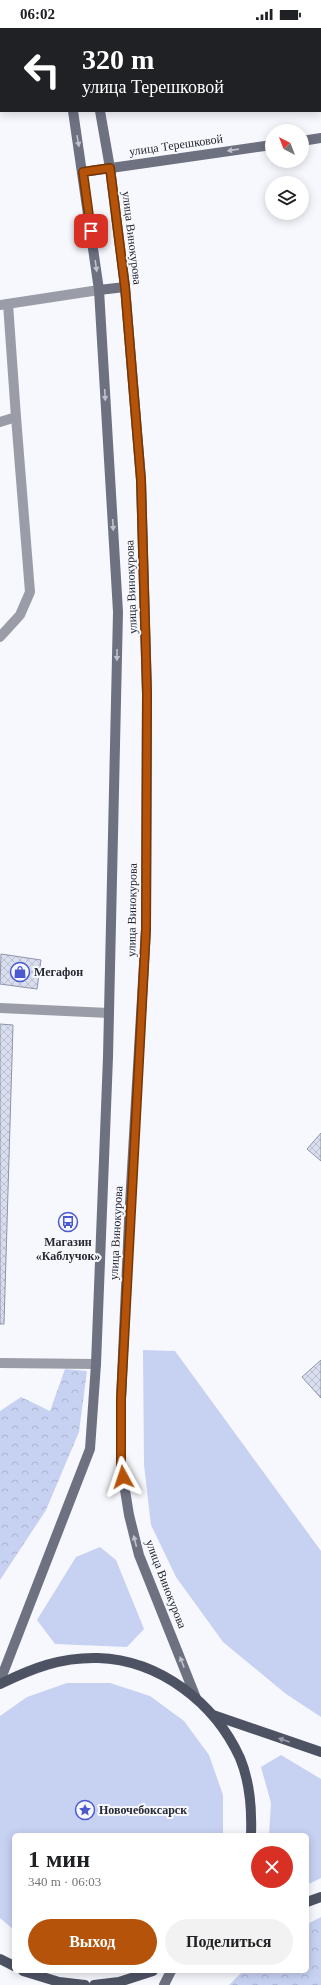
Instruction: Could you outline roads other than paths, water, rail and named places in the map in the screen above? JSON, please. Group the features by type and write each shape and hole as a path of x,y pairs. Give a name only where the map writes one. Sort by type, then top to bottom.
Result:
{"main road":[{"name":"улица Винокурова","path":"0,1683 90,1448 96,1364 109,1013 118,612 99,290 73,112"},
{"name":"улица Винокурова","path":"100,112 110,168 125,287 141,480 147,709 146,929 121,1399 121,1465 128,1515 139,1555 196,1698"},
{"path":"309,140 321,138"},
{"name":"улица Терешковой","path":"83,172 265,146"},
{"path":"99,290 125,287"},
{"path":"0,1683 34,1668 67,1660 99,1658 128,1662 154,1671 174,1682 196,1698 214,1715 240,1758 252,1810 251,1833"},
{"path":"214,1715 321,1752"},
{"path":"309,1901 321,1897"},
{"path":"0,1959 12,1965"},
{"path":"30,1973 59,1982 85,1985"},
{"path":"94,1985 119,1982 148,1973"},
{"path":"164,1985 170,1973"}],"lane":[{"path":"0,637 20,615 30,592 16,417 4,305 99,290"},
{"path":"0,422 16,417"},
{"path":"0,1008 109,1013"},
{"path":"0,1363 96,1364"}],"place":[{"name":"Мегафон","path":"20,972"},
{"name":"Магазин «Каблучок»","path":"68,1222"},
{"name":"Новочебоксарск","path":"85,1810"}]}
